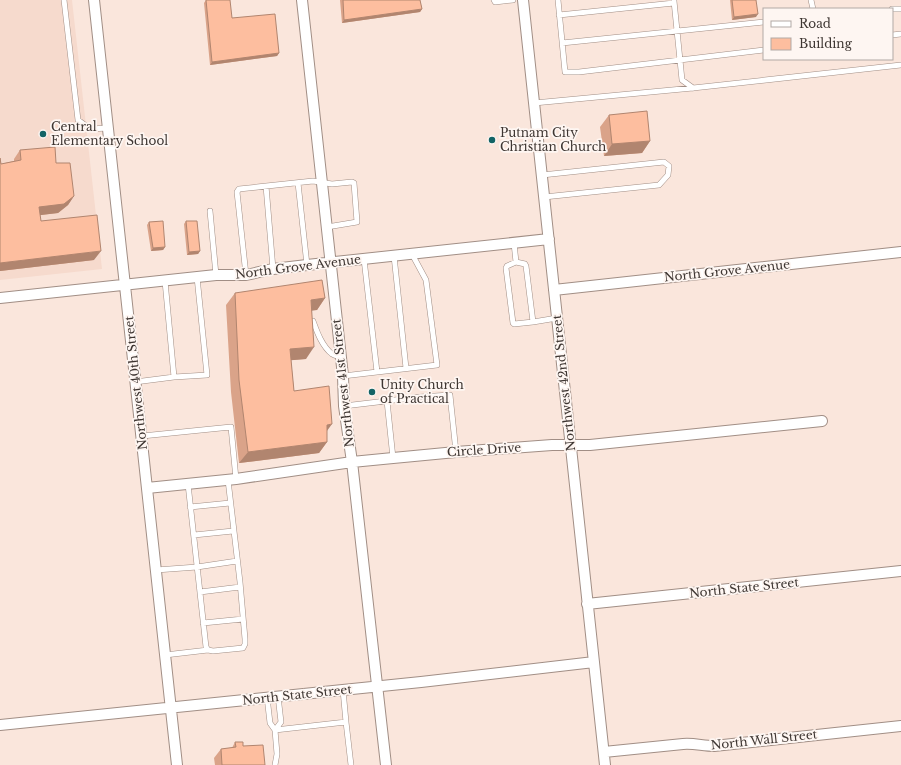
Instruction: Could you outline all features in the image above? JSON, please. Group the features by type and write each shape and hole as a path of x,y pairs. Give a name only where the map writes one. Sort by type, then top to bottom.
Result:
{"street":[{"name":"Northwest 40th Street","path":"94,0 177,765"},
{"name":"Northwest 41st Street","path":"302,0 343,376 344,406 352,462 386,765"},
{"name":"Northwest 42nd Street","path":"523,0 605,765"},
{"name":"North Grove Avenue","path":"0,298 216,275 246,275 273,269 549,239"},
{"name":"North Grove Avenue","path":"554,290 901,252"},
{"name":"Circle Drive","path":"147,488 232,479 352,462 552,445 590,445 822,420"},
{"name":"North State Street","path":"587,604 901,571"},
{"name":"North State Street","path":"0,725 343,690 594,662"},
{"name":"North Wall Street","path":"604,752 683,744 714,746 901,726"}],"lane":[{"path":"64,0 78,120 90,129 108,128"},
{"path":"494,0 495,2 513,0"},
{"path":"558,0 565,72 579,72 763,50"},
{"path":"559,15 674,2 682,80 693,88"},
{"path":"562,43 763,22"},
{"path":"534,103 901,66"},
{"path":"542,175 664,162 669,166 668,175 659,185 544,198"},
{"path":"246,275 237,192 239,189 313,181 332,184 354,183 358,221 327,226"},
{"path":"298,183 307,265"},
{"path":"266,186 273,269"},
{"path":"210,211 216,275"},
{"path":"514,243 516,262"},
{"path":"343,376 437,365 426,280 412,254"},
{"path":"394,256 406,368"},
{"path":"364,259 376,372"},
{"path":"532,322 526,266 525,264 516,262 507,266 506,268 513,323 532,322 557,318"},
{"path":"136,382 174,377 207,375 197,277"},
{"path":"165,281 174,377"},
{"path":"313,321 319,337 326,347 333,355 341,357"},
{"path":"344,406 450,395 456,452"},
{"path":"387,401 393,458"},
{"path":"142,436 230,427 232,479 230,503 245,644 243,648 165,655"},
{"path":"188,484 203,623 206,647 208,650"},
{"path":"190,507 230,503"},
{"path":"194,535 233,531"},
{"path":"156,570 237,561"},
{"path":"200,592 240,587"},
{"path":"203,623 243,619"},
{"path":"343,690 351,765"},
{"path":"274,730 281,722 278,696"},
{"path":"267,698 270,723 274,730 277,754 275,765"},
{"path":"274,730 346,722"}],"shaded area":[{"name":"Central Elementary School","path":"0,0 72,0 102,269 0,280"}],"building":[{"path":"206,0 230,0 232,18 275,14 279,53 212,62"},
{"path":"343,0 420,0 422,9 344,20"},
{"path":"732,0 756,0 758,14 734,17"},
{"path":"647,111 650,141 612,144 609,115"},
{"path":"55,147 56,163 70,163 74,196 64,204 39,207 41,221 97,215 101,251 0,263 0,158 1,164 21,160 20,150"},
{"path":"163,221 165,247 153,248 149,222"},
{"path":"186,221 197,221 200,251 189,252"},
{"path":"322,280 325,298 311,300 314,347 290,349 294,391 329,386 332,424 327,425 327,442 248,452 239,380 235,293"},
{"path":"235,742 243,742 243,746 263,745 265,765 222,765 221,749 236,747"}],"place":[{"name":"Central Elementary School","path":"43,134"},
{"name":"Putnam City Christian Church","path":"492,140"},
{"name":"Unity Church of Practical","path":"372,392"}]}
